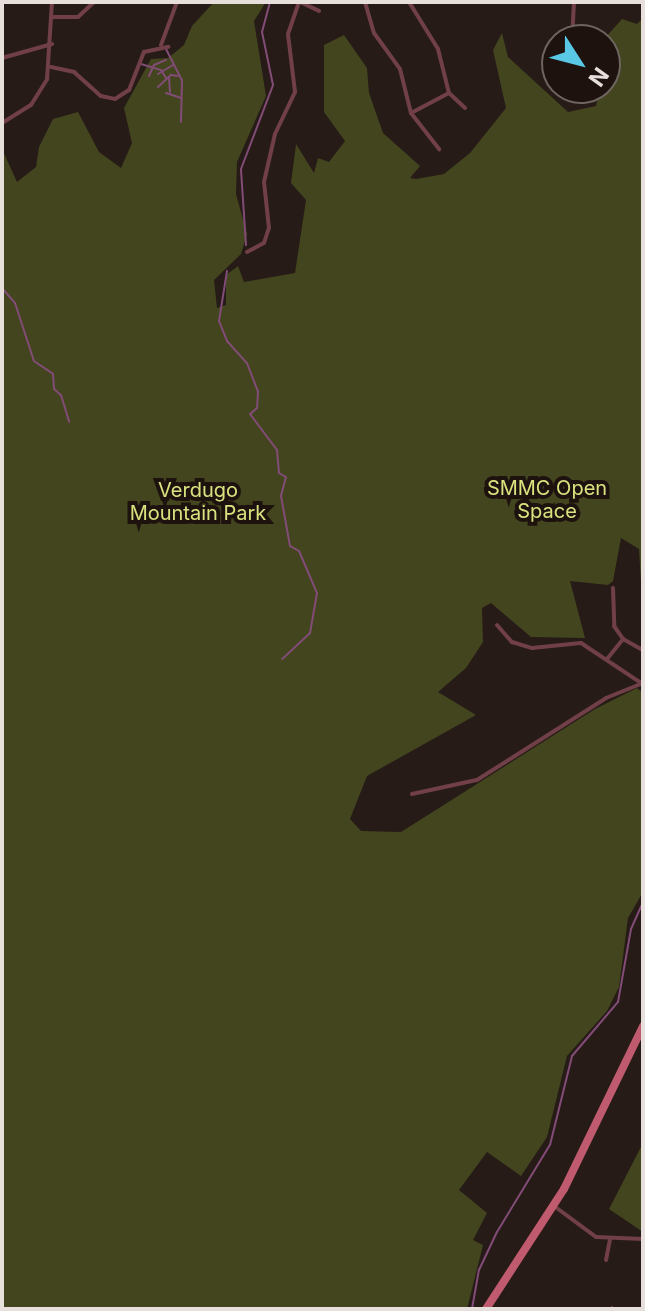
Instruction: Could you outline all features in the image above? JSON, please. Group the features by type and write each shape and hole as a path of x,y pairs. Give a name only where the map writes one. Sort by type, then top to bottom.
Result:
{"main road":[{"path":"486,1309 554,1206 643,1026"}],"street":[{"path":"2,123 31,105 51,67 52,2"},
{"path":"52,17 78,17 94,2"},
{"path":"161,45 177,2"},
{"path":"247,252 264,243 269,228 264,182 275,134 295,92 288,34 299,2 319,11"},
{"path":"365,2 374,33 400,69 411,113 439,149"},
{"path":"409,2 438,49 449,93 465,108"},
{"path":"573,24 574,2"},
{"path":"2,58 52,44"},
{"path":"51,67 74,72 101,96 115,99 129,90 141,55 161,45 168,47"},
{"path":"411,113 449,93"},
{"path":"613,588 610,610 623,639 643,650"},
{"path":"497,625 512,642 532,648 581,643 642,684"},
{"path":"607,659 623,639"},
{"path":"412,794 477,780 606,698 642,684"},
{"path":"554,1206 596,1237 610,1240 643,1239"},
{"path":"606,1260 610,1240"}],"green space":[{"path":"214,2 266,2 254,21 266,96 237,162 236,194 247,234 241,254 214,280 217,308 226,305 226,275 238,266 244,282 295,273 306,200 291,183 296,144 314,173 318,158 329,162 345,141 324,112 324,45 344,35 367,68 369,93 383,133 420,166 410,178 416,179 444,174 470,153 506,108 493,50 502,33 508,57 541,87 541,104 559,104 568,112 596,104 621,104 621,24 618,24 622,19 637,24 643,18 643,615 639,549 621,538 613,581 608,585 570,581 585,638 531,637 491,603 482,608 483,642 466,668 438,692 476,715 367,776 350,819 361,831 401,832 595,709 637,688 643,693 643,892 628,918 619,987 607,1011 567,1056 547,1137 521,1176 487,1152 459,1190 487,1213 473,1240 483,1245 467,1309 2,1309 2,149 17,182 36,167 39,147 53,119 78,112 99,152 121,168 132,143 124,108 151,59 168,58 184,45 192,26"},
{"path":"643,1143 643,1232 609,1209"}],"waterway":[{"path":"246,245 241,169 273,85 262,32 270,2"},
{"path":"166,49 182,80 181,122"},
{"path":"149,76 154,65 166,60"},
{"path":"141,64 161,70 166,78"},
{"path":"158,74 173,65"},
{"path":"158,87 171,75 178,76"},
{"path":"169,78 170,92"},
{"path":"166,93 181,98"},
{"path":"227,271 219,321 227,341 247,363 258,391 257,408 250,414 277,450 279,473 286,477 281,496 290,546 299,551 317,593 310,633 282,659"},
{"path":"2,288 15,303 34,361 53,374 54,389 61,395 69,422"},
{"path":"472,1309 479,1270 497,1232 550,1145 572,1056 618,1002 631,929 643,902"}],"park label":[{"name":"SMMC Open Space","path":"547,500"},
{"name":"Verdugo Mountain Park","path":"198,502"}]}
